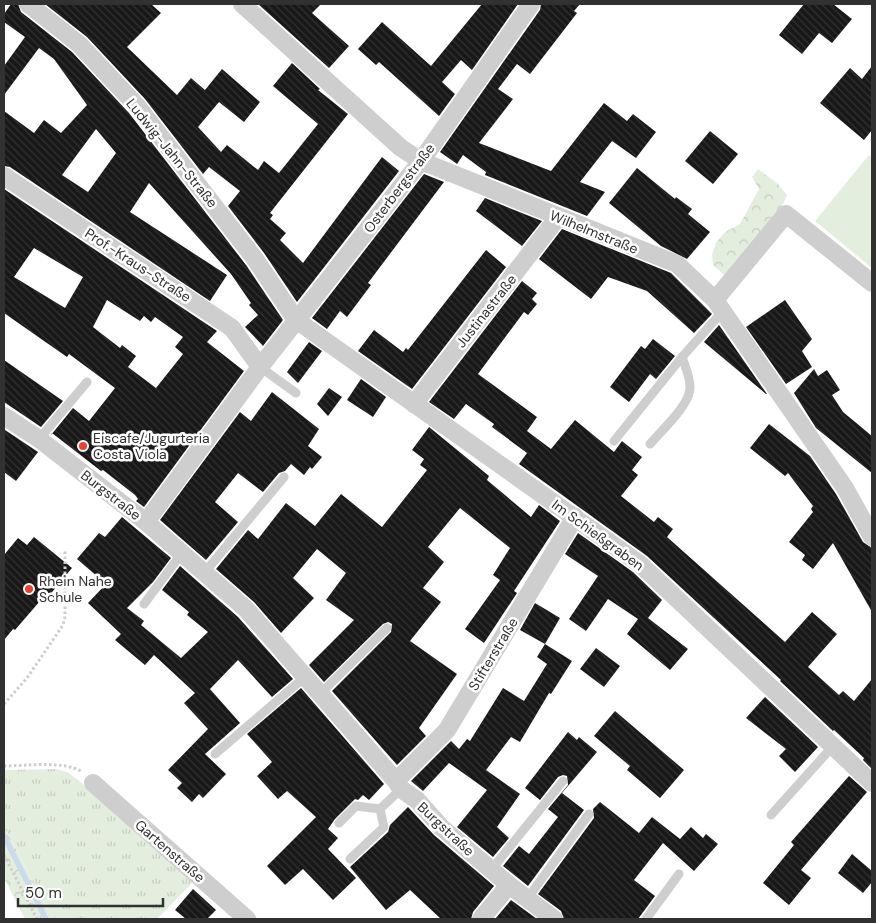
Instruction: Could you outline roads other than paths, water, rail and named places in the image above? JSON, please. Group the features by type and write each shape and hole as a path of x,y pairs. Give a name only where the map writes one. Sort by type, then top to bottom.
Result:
{"street":[{"name":"Ludwig-Jahn-Straße","path":"28,4 80,44 137,106 256,259 296,320"},
{"name":"Wilhelmstraße","path":"242,4 402,148 421,161 676,264 719,305 846,488 872,537"},
{"name":"Osterbergstraße","path":"146,522 260,367 421,161 531,4"},
{"name":"Prof.-Kraus-Straße","path":"4,176 232,328 260,367"},
{"path":"719,305 786,214 872,283"},
{"name":"Justinastraße","path":"414,404 558,217"},
{"name":"Im Schießgraben","path":"296,320 640,564 872,782"},
{"name":"Burgstraße","path":"4,416 39,439 146,522 246,609 306,676 398,785 417,800 442,827 491,870 554,919"},
{"name":"Stifterstraße","path":"398,785 447,730 576,517"},
{"name":"Gartenstraße","path":"93,783 247,919"},
{"path":"481,919 509,885"}],"lane":[{"path":"614,441 682,357 719,305"},
{"path":"650,444 685,403 690,394 691,386 682,357"},
{"path":"260,367 296,393"},
{"path":"39,439 86,382"},
{"path":"204,572 284,477"},
{"path":"144,604 182,553"},
{"path":"321,694 387,628"},
{"path":"215,754 306,676"},
{"path":"772,814 833,746"},
{"path":"491,870 563,781"},
{"path":"350,859 384,827 380,809 398,785"},
{"path":"339,823 356,806 380,809"},
{"path":"527,899 589,814"},
{"path":"646,919 679,874"}],"waterway":[{"path":"4,836 46,919"}],"place":[{"name":"Eiscafe/Jugurteria Costa Viola","path":"83,446"},
{"name":"Rhein Nahe Schule","path":"29,589"}]}
